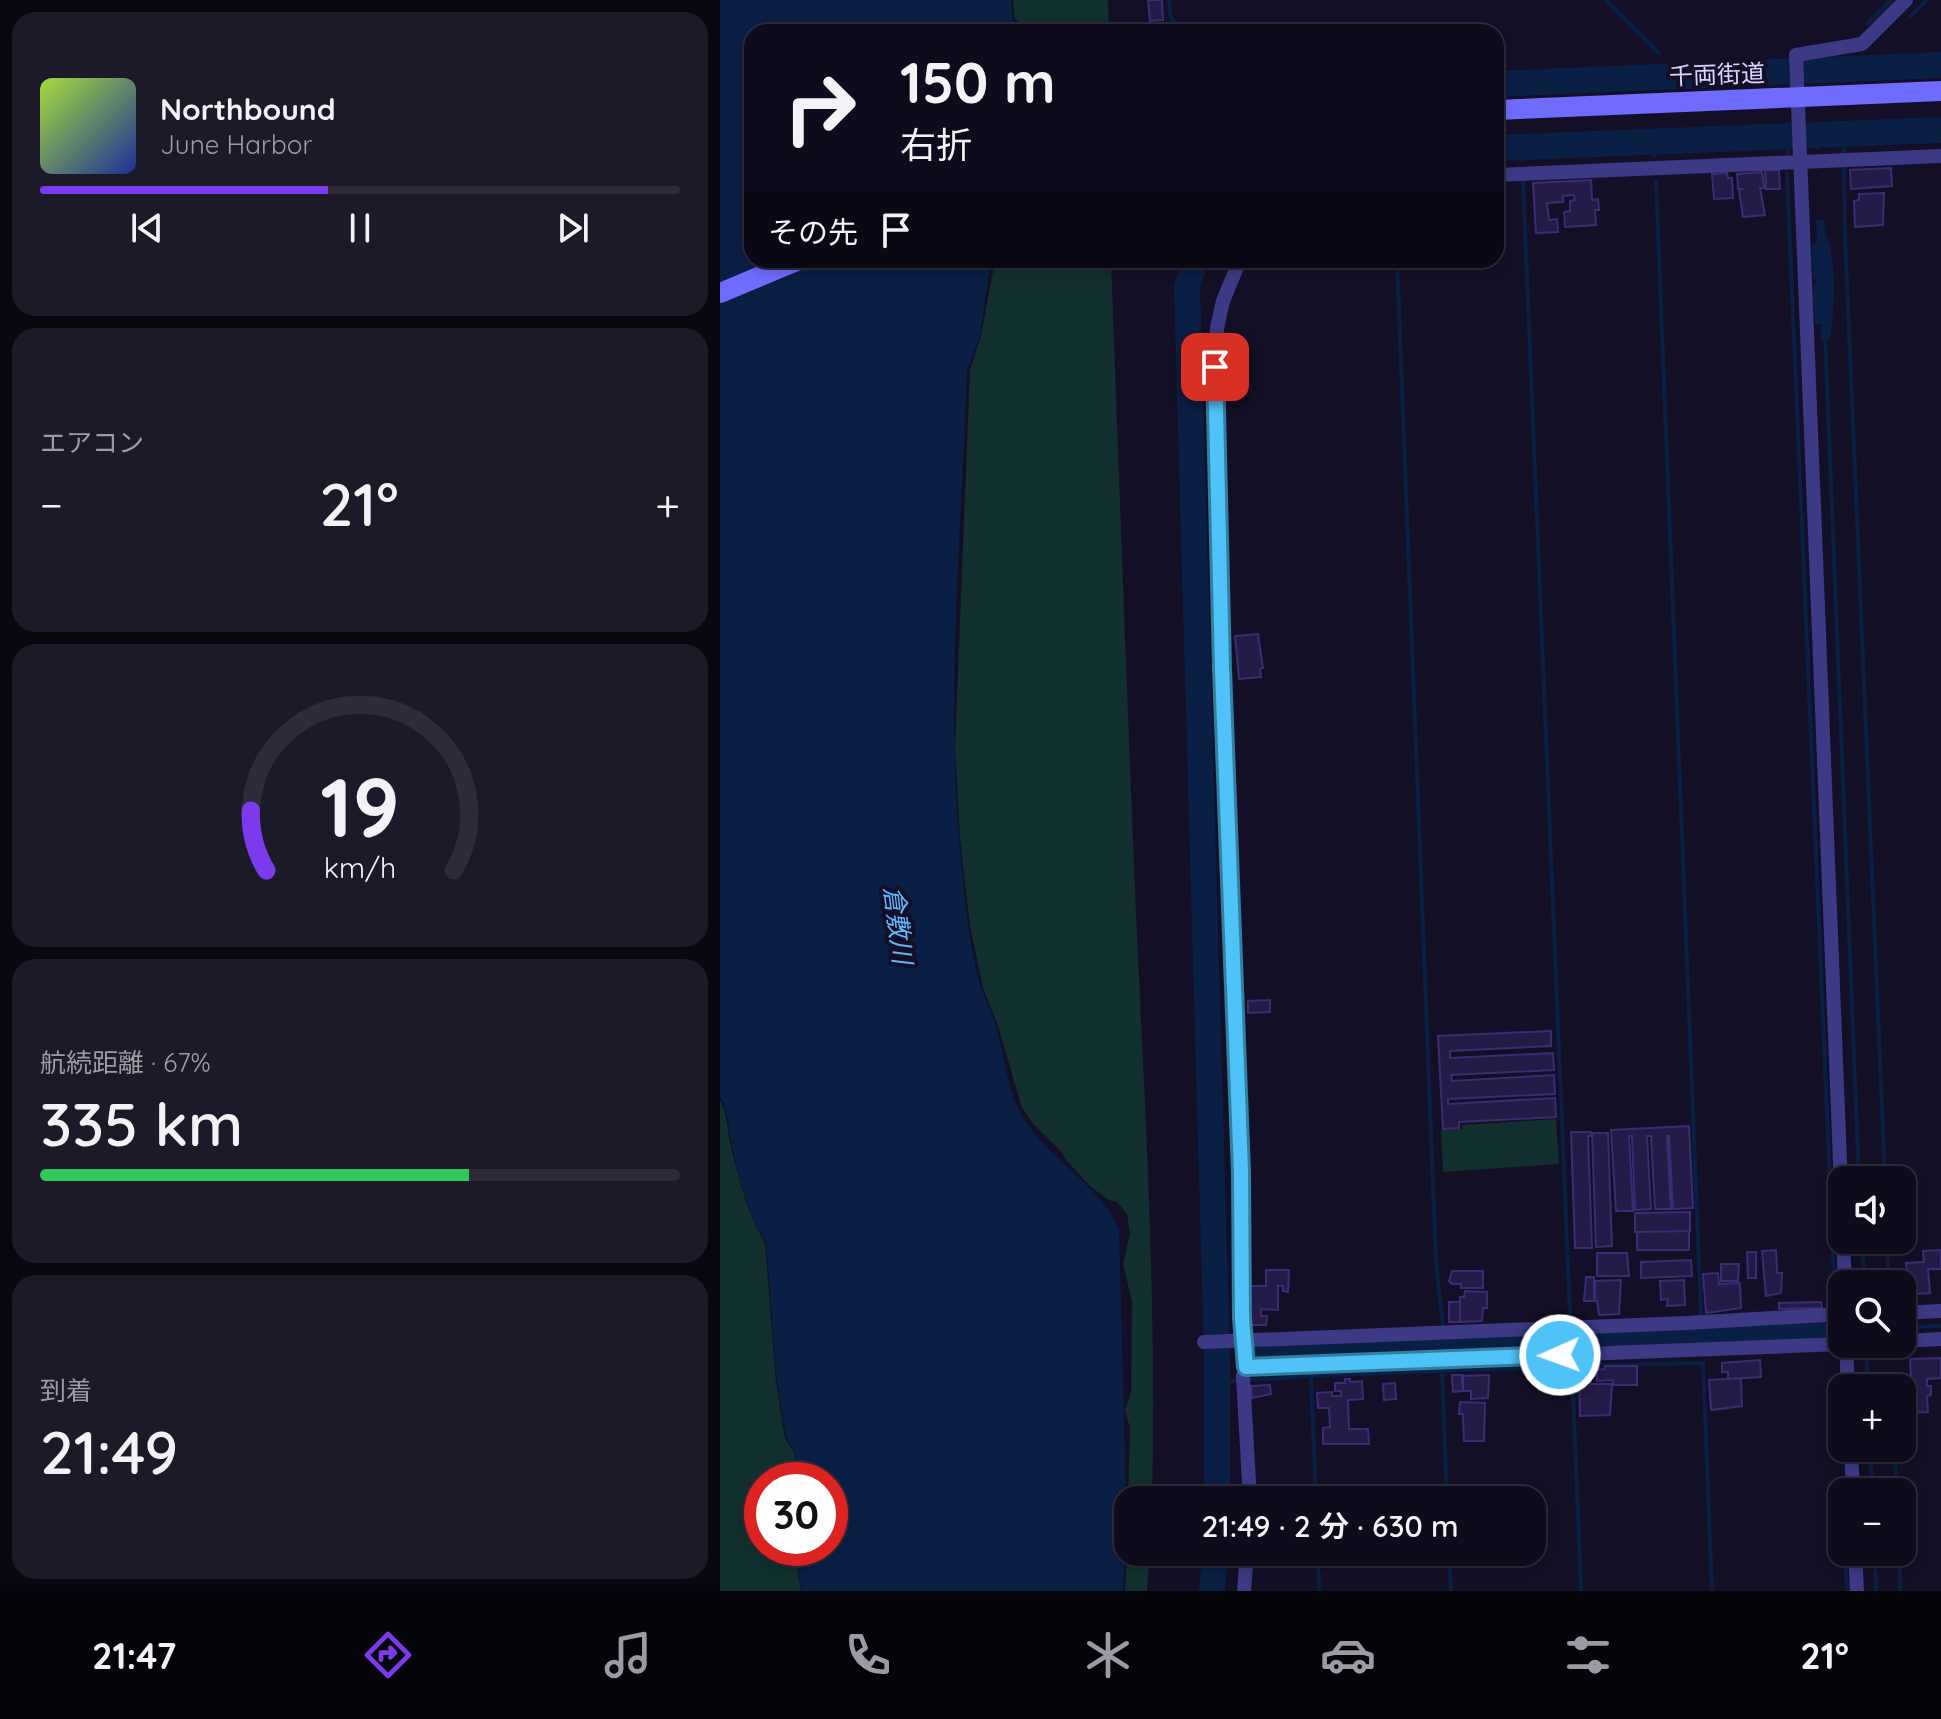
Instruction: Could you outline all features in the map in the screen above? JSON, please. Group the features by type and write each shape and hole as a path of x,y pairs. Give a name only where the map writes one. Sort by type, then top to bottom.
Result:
{"street":[{"path":"1840,1166 1796,55 1862,44 1906,0"},
{"name":"千両街道","path":"1504,109 1798,90 1941,91"},
{"path":"1504,175 1800,159 1941,156"},
{"path":"720,293 780,268"},
{"path":"1237,268 1219,315 1215,341 1214,403 1241,1173 1237,1340 1244,1375 1250,1486"},
{"path":"1916,1312 1941,1311"},
{"path":"1204,1342 1828,1315"},
{"path":"1916,1340 1941,1339"},
{"path":"1244,1375 1828,1345"},
{"path":"1244,1591 1246,1566"},
{"path":"1856,1566 1857,1591"}],"green space":[{"path":"1013,0 1108,0 1109,24 1021,24 1015,19"},
{"path":"994,268 1111,268 1149,1207 1152,1486 1128,1486 1130,1428 1125,1410 1131,1392 1132,1302 1123,1264 1130,1234 1127,1214 1117,1202 1107,1199 1089,1185 1022,1108 998,1026 983,988 970,926 960,839 955,747 970,370 981,336"},
{"path":"720,1100 744,1194 765,1243 776,1382 785,1438 795,1454 794,1462 744,1462 744,1566 797,1566 801,1591 720,1591"},
{"path":"1556,1119 1559,1164 1443,1172 1441,1130 1462,1129 1462,1125"},
{"path":"1127,1566 1149,1566 1147,1591 1125,1591"}],"water":[{"name":"倉敷川","path":"720,0 1011,0 1013,24 744,24 744,268 990,268 980,336 967,370 956,619 954,743 968,928 1016,1104 1038,1138 1097,1196 1119,1229 1126,1486 1114,1486 1114,1566 1125,1566 1123,1591 802,1591 798,1566 848,1566 848,1462 795,1462 796,1454 786,1437 777,1382 766,1242 744,1193 720,1097"},
{"path":"1816,220 1824,220 1833,261 1830,340 1821,340 1821,324 1815,324 1813,294 1816,280 1813,276 1811,244 1817,243"}],"building":[{"path":"1148,0 1162,0 1163,20 1150,21"},
{"path":"1891,168 1892,186 1851,189 1850,170"},
{"path":"1765,170 1779,170 1780,189 1766,189"},
{"path":"1762,172 1764,188 1760,188 1765,215 1743,217 1739,191 1742,189 1738,189 1737,174"},
{"path":"1727,173 1728,178 1732,178 1733,198 1714,199 1712,174"},
{"path":"1591,180 1592,200 1598,199 1596,225 1565,227 1564,212 1570,211 1570,201 1575,200 1574,195 1563,196 1563,202 1547,203 1549,220 1557,219 1558,232 1536,233 1533,183"},
{"path":"1884,193 1883,225 1855,227 1854,201 1859,200 1859,194"},
{"path":"1258,634 1263,668 1260,669 1261,677 1239,679 1235,636"},
{"path":"1270,1000 1270,1012 1248,1013 1248,1001"},
{"path":"1551,1031 1551,1046 1450,1051 1450,1058 1553,1053 1554,1070 1451,1075 1452,1081 1554,1075 1555,1094 1448,1099 1448,1104 1555,1098 1556,1117 1459,1122 1459,1128 1443,1129 1438,1036"},
{"path":"1689,1126 1693,1208 1673,1209 1667,1136 1671,1209 1655,1209 1651,1136 1647,1136 1651,1209 1635,1210 1632,1136 1629,1136 1633,1211 1616,1211 1611,1130"},
{"path":"1571,1132 1591,1132 1588,1136 1592,1248 1575,1248"},
{"path":"1592,1133 1608,1133 1612,1246 1596,1247"},
{"path":"1690,1212 1690,1231 1635,1232 1635,1213"},
{"path":"1689,1231 1689,1250 1637,1250 1637,1232"},
{"path":"1776,1250 1777,1273 1782,1273 1781,1293 1766,1296 1762,1251"},
{"path":"1941,1250 1941,1269 1928,1269 1930,1293 1916,1294 1916,1270 1906,1270 1906,1263 1924,1262 1923,1251"},
{"path":"1747,1252 1756,1252 1756,1278 1748,1278"},
{"path":"1597,1253 1627,1253 1629,1276 1597,1276"},
{"path":"1691,1260 1692,1276 1641,1278 1641,1262"},
{"path":"1721,1264 1739,1264 1738,1281 1721,1281"},
{"path":"1266,1270 1289,1270 1288,1292 1283,1291 1283,1286 1278,1286 1278,1310 1261,1309 1261,1316 1267,1316 1266,1325 1248,1325 1251,1286 1266,1286"},
{"path":"1452,1271 1483,1271 1483,1288 1461,1288 1461,1284 1452,1284 1449,1281"},
{"path":"1718,1273 1719,1284 1740,1283 1741,1308 1706,1313 1703,1274"},
{"path":"1586,1277 1594,1277 1594,1301 1584,1301"},
{"path":"1621,1280 1619,1314 1599,1315 1595,1281"},
{"path":"1684,1280 1685,1305 1667,1306 1668,1299 1661,1300 1660,1281"},
{"path":"1465,1291 1487,1292 1487,1308 1483,1308 1482,1321 1460,1322 1460,1297 1464,1297"},
{"path":"1449,1302 1460,1302 1460,1322 1449,1322"},
{"path":"1821,1302 1822,1308 1779,1309 1779,1303"},
{"path":"1941,1358 1941,1378 1927,1379 1927,1386 1931,1386 1931,1395 1927,1396 1928,1412 1916,1413 1916,1374 1911,1374 1910,1359"},
{"path":"1760,1360 1761,1377 1728,1379 1728,1372 1722,1372 1722,1363"},
{"path":"1605,1366 1637,1366 1637,1385 1613,1385 1613,1380 1597,1381 1597,1370 1605,1369"},
{"path":"1579,1368 1590,1368 1591,1384 1612,1384 1610,1415 1580,1416"},
{"path":"1452,1375 1463,1375 1463,1391 1453,1392"},
{"path":"1489,1375 1488,1398 1471,1399 1471,1391 1463,1391 1462,1376"},
{"path":"1741,1378 1742,1406 1711,1410 1709,1380"},
{"path":"1345,1379 1362,1381 1363,1399 1348,1400 1349,1429 1368,1429 1369,1444 1323,1444 1323,1428 1330,1427 1329,1408 1318,1408 1317,1393 1332,1392 1332,1396 1341,1396 1341,1391 1335,1391 1335,1383 1345,1383"},
{"path":"1395,1383 1396,1399 1384,1400 1383,1384"},
{"path":"1270,1385 1271,1394 1252,1398 1251,1386"},
{"path":"1460,1402 1485,1403 1484,1441 1464,1441"}],"waterway":[{"path":"1169,0 1172,19 1177,24"},
{"path":"1606,0 1659,53"},
{"path":"1867,24 1891,0"},
{"path":"1911,16 1927,0"},
{"path":"1861,68 1864,61"},
{"path":"1504,84 1941,65"},
{"path":"1660,72 1660,77"},
{"path":"1504,148 1941,130"},
{"path":"1843,134 1844,152"},
{"path":"1817,135 1818,148"},
{"path":"1786,136 1788,153"},
{"path":"1652,142 1654,157"},
{"path":"1521,147 1522,159"},
{"path":"1844,168 1884,1166"},
{"path":"1787,174 1834,1270"},
{"path":"1656,181 1701,1315"},
{"path":"1523,182 1570,1315"},
{"path":"1193,268 1187,286 1217,1357 1217,1486"},
{"path":"1397,268 1436,1262 1443,1326"},
{"path":"1825,335 1858,1166"},
{"path":"1863,1254 1863,1270"},
{"path":"1888,1254 1888,1270"},
{"path":"1916,1327 1941,1326"},
{"path":"1702,1330 1702,1336"},
{"path":"1253,1355 1828,1330"},
{"path":"1570,1341 1571,1336"},
{"path":"1440,1347 1445,1337"},
{"path":"1867,1358 1867,1374"},
{"path":"1572,1366 1703,1363 1712,1591"},
{"path":"1311,1376 1572,1366 1581,1591"},
{"path":"1442,1372 1446,1486"},
{"path":"1218,1382 1311,1376 1315,1486"},
{"path":"1871,1462 1871,1478"},
{"path":"1895,1462 1896,1478"},
{"path":"1212,1591 1214,1566"},
{"path":"1318,1566 1319,1591"},
{"path":"1450,1566 1451,1591"},
{"path":"1846,1566 1847,1591"},
{"path":"1875,1566 1876,1591"},
{"path":"1899,1566 1900,1591"}],"route":[{"path":"1215,367 1222,669 1241,1173 1242,1318 1246,1367 1560,1355"}]}
